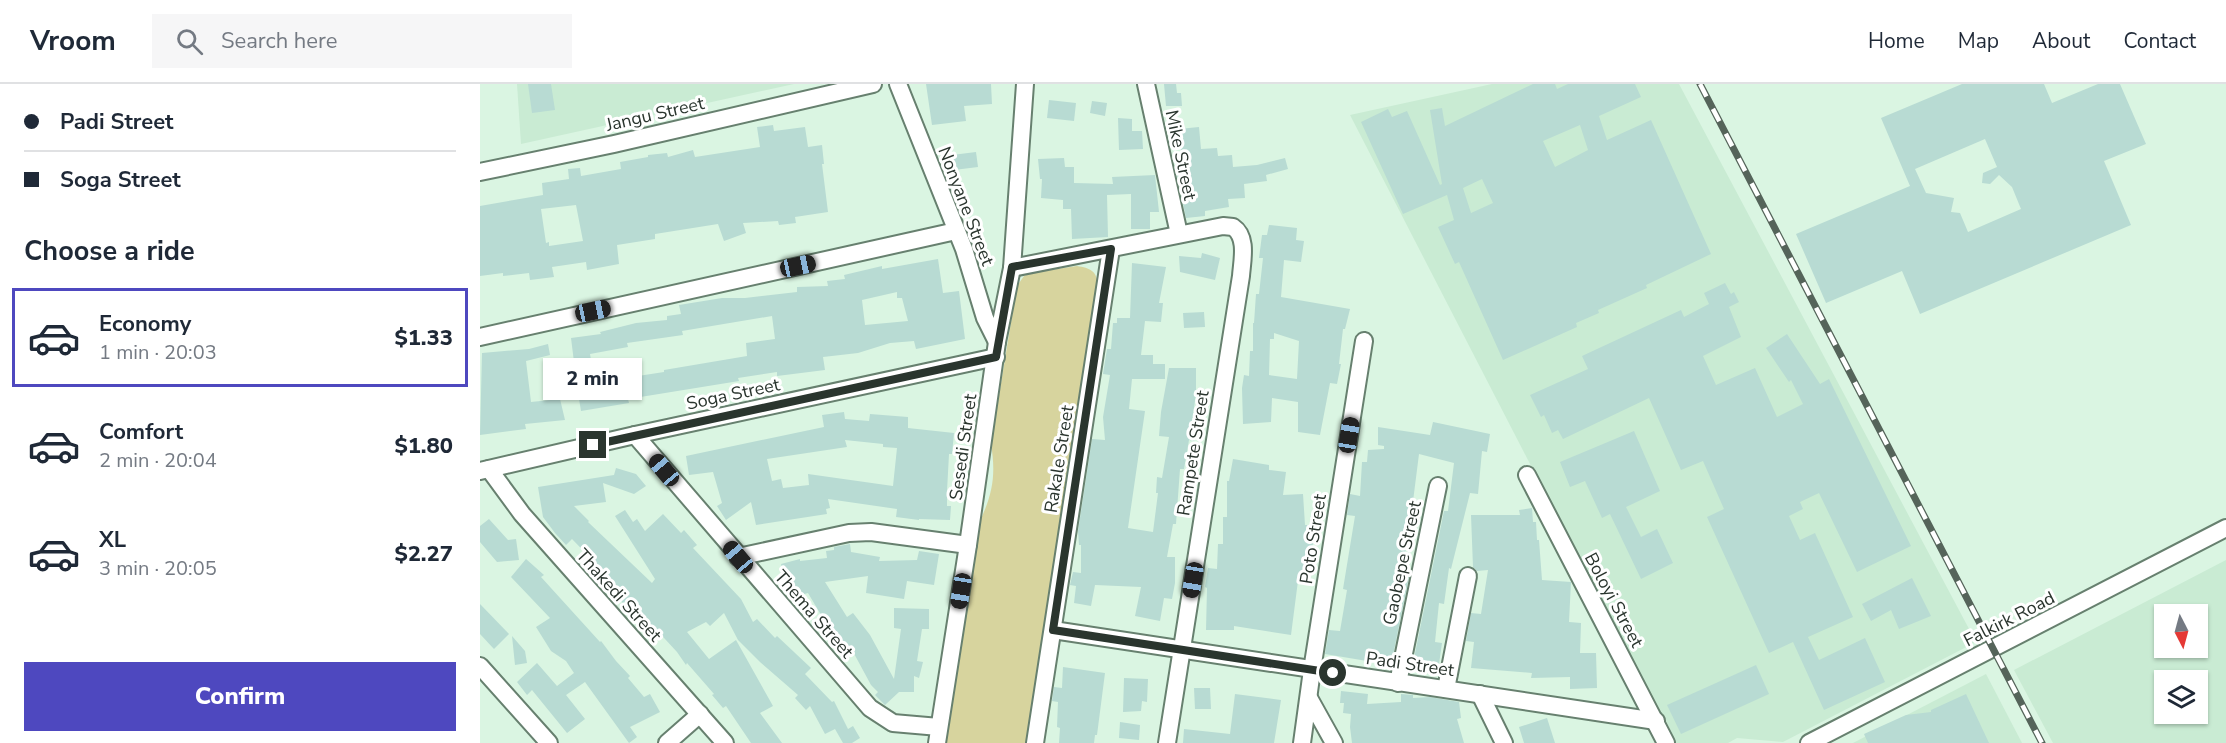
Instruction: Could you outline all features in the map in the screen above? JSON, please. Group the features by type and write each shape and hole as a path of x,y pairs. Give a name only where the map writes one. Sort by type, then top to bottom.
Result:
{"street":[{"name":"Jangu Street","path":"480,172 614,144 873,84"},
{"name":"Nonyane Street","path":"898,84 956,231 996,350"},
{"name":"Sesedi Street","path":"938,735 996,350 1012,267 1025,84"},
{"name":"Mike Street","path":"1146,84 1179,234"},
{"name":"Rampete Street","path":"1167,743 1241,276 1243,245 1233,227 1223,226 1179,234"},
{"path":"480,336 956,231"},
{"path":"1012,267 1179,234"},
{"name":"Rakale Street","path":"1035,743 1111,249"},
{"name":"Poto Street","path":"1302,743 1364,341"},
{"name":"Soga Street","path":"485,470 996,350"},
{"name":"Thema Street","path":"634,435 870,708 893,723 938,735"},
{"name":"Thakedi Street","path":"485,470 724,743"},
{"name":"Boloyi Street","path":"1527,475 1666,743"},
{"name":"Gaobepe Street","path":"1398,683 1438,486"},
{"name":"Falkirk Road","path":"1809,743 2226,528"},
{"path":"738,557 849,533 871,532 968,545"},
{"path":"1446,689 1468,576"},
{"name":"Padi Street","path":"1053,630 1656,721"},
{"path":"480,666 549,743"},
{"path":"1480,694 1504,743"},
{"path":"1310,698 1334,743"},
{"path":"667,743 700,714"}],"shaded area":[{"path":"517,84 794,84 521,144"},
{"path":"1492,84 1679,84 1976,642 1783,742 1737,738 1728,743 1674,743 1350,115"},
{"path":"1077,266 1092,271 1098,285 1026,743 946,743 980,521 992,483 991,444 1017,286 1024,276 1031,273"},
{"path":"2226,560 2226,743 2053,743 2014,670"},
{"path":"1986,674 2022,743 1853,743"}],"building":[{"path":"528,84 551,84 555,110 532,113"},
{"path":"926,84 991,84 992,104 964,106 966,121 932,125"},
{"path":"1164,84 1176,84 1177,93 1181,93 1182,106 1166,106"},
{"path":"1533,84 1555,84 1557,89 1568,84 1635,84 1641,97 1599,116 1607,140 1651,120 1711,254 1646,285 1647,288 1598,310 1599,313 1576,323 1577,327 1503,360 1459,262 1455,264 1438,227 1454,220 1447,195 1403,214 1361,122 1388,109 1392,117 1407,111 1440,185 1442,184 1430,110 1442,108 1445,126","holes":["1580,125 1588,150 1555,167 1543,141","1482,179 1493,203 1471,213 1463,188"]},
{"path":"1962,84 2044,84 2052,103 2098,84 2120,84 2146,144 2104,161 2131,225 1920,314 1902,271 1826,303 1796,234 1910,186 1881,118","holes":["1985,139 1997,167 1983,173 1982,183 1990,184 1999,175 2012,187 2021,209 1968,232 1960,213 1951,212 1954,198 1926,193 1915,169"]},
{"path":"1049,100 1076,103 1074,121 1047,118"},
{"path":"1092,101 1107,103 1105,116 1090,113"},
{"path":"1118,118 1132,119 1132,131 1142,131 1143,149 1119,150"},
{"path":"773,125 774,131 805,127 808,147 822,145 828,212 795,217 796,223 779,225 778,221 743,223 746,233 724,241 718,224 655,234 655,239 617,245 619,264 587,270 586,262 552,267 554,277 530,280 529,273 480,276 480,206 543,195 542,183 569,179 568,169 580,168 581,176 621,169 620,162 648,157 648,155 667,153 668,157 693,150 695,157 760,147 757,127","holes":["576,205 583,241 549,246 549,242 546,243 541,209"]},
{"path":"1199,127 1201,149 1217,148 1218,156 1232,155 1233,167 1257,165 1285,158 1288,169 1266,175 1267,181 1244,184 1245,198 1228,199 1229,207 1205,211 1205,216 1186,218 1177,174 1179,174 1178,152 1181,152 1179,129"},
{"path":"976,152 978,167 954,170 952,155"},
{"path":"1064,158 1065,167 1074,167 1074,183 1113,184 1112,177 1155,175 1159,212 1150,212 1150,229 1131,229 1131,194 1107,195 1108,237 1072,239 1071,209 1063,209 1063,200 1041,198 1042,179 1040,179 1038,159"},
{"path":"1269,225 1297,228 1296,240 1304,241 1301,262 1284,260 1281,297 1350,309 1345,329 1343,329 1339,364 1341,364 1337,384 1330,383 1320,435 1298,432 1298,402 1272,398 1271,422 1243,424 1242,388 1244,375 1249,376 1250,351 1253,351 1256,294 1259,294 1263,258 1259,258 1262,235 1267,235","holes":["1274,333 1299,341 1297,379 1269,375 1270,339 1274,339"]},
{"path":"1202,253 1220,258 1215,280 1180,272 1179,256 1201,258"},
{"path":"938,259 943,293 959,291 965,339 916,349 914,341 890,343 858,353 823,357 825,370 777,376 777,372 738,378 739,381 628,399 629,403 581,411 578,393 583,393 582,390 586,388 638,381 638,376 664,372 664,370 747,356 746,343 775,339 772,316 682,331 683,335 627,343 628,347 590,354 591,360 574,362 571,338 601,334 600,332 636,323 667,320 667,316 681,314 679,305 722,298 745,298 797,292 797,287 828,286 827,281 845,279 844,275 882,266 882,269","holes":["897,292 897,298 902,298 908,321 865,325 862,300"]},
{"path":"1132,263 1166,267 1159,303 1163,303 1161,322 1145,321 1141,355 1153,355 1153,364 1165,364 1165,379 1132,379 1129,409 1145,411 1128,528 1153,532 1158,493 1156,493 1157,477 1162,478 1169,437 1159,436 1169,368 1196,368 1196,394 1192,421 1197,421 1194,441 1189,440 1184,469 1180,469 1176,524 1173,524 1167,557 1175,557 1175,583 1172,599 1164,598 1160,621 1135,616 1141,587 1095,585 1091,606 1074,603 1076,586 1070,585 1073,572 1081,573 1081,545 1079,545 1078,531 1092,439 1105,440 1103,417 1110,375 1103,374 1107,349 1111,349 1113,323 1117,323 1117,318 1130,318"},
{"path":"1725,283 1731,294 1734,292 1739,302 1729,307 1741,337 1703,356 1716,385 1755,368 1777,417 1803,404 1791,380 1789,382 1766,348 1787,334 1820,384 1829,379 1911,546 1857,572 1819,493 1800,502 1803,509 1789,516 1800,540 1815,533 1853,617 1808,637 1819,660 1865,638 1885,682 1824,710 1793,642 1769,653 1707,517 1724,509 1703,461 1681,470 1649,398 1563,439 1558,430 1552,433 1544,415 1541,417 1530,395 1588,369 1582,356 1681,310 1684,317 1709,304 1704,293"},
{"path":"1204,312 1205,327 1184,328 1183,313"},
{"path":"548,344 550,355 526,361 531,402 560,399 565,420 525,424 526,429 480,435 482,353 529,349"},
{"path":"844,412 845,419 869,421 870,414 908,417 908,428 954,433 952,454 949,454 947,491 947,506 951,506 950,520 896,517 897,509 828,499 830,508 826,509 827,514 756,525 751,502 726,520 717,506 722,503 713,472 689,475 686,456 824,427 822,415","holes":["845,440 883,444 883,447 897,448 893,486 808,474 809,485 783,488 781,479 772,481 767,459 847,447"]},
{"path":"1433,422 1490,434 1487,452 1482,451 1478,494 1470,493 1451,569 1449,568 1444,604 1439,603 1435,642 1442,643 1438,671 1412,668 1444,511 1448,511 1454,463 1419,454 1410,525 1408,524 1403,576 1409,577 1391,665 1325,654 1329,630 1340,631 1347,590 1343,589 1355,516 1347,515 1350,494 1360,496 1362,462 1367,462 1368,450 1384,449 1384,446 1378,445 1378,427 1430,435"},
{"path":"1634,431 1660,491 1626,507 1641,537 1657,529 1673,563 1641,579 1610,514 1602,518 1585,481 1570,487 1560,462"},
{"path":"1233,459 1269,465 1269,470 1286,472 1283,495 1303,494 1305,525 1313,525 1315,542 1313,542 1310,574 1299,573 1291,635 1234,626 1234,630 1206,630 1207,588 1205,587 1208,568 1217,569 1218,544 1223,544 1223,517 1227,517 1227,481 1229,481"},
{"path":"616,468 636,474 646,486 634,494 603,483 606,502 574,506 588,522 652,583 655,579 615,516 625,510 633,522 637,519 645,531 663,514 681,533 684,530 697,545 693,548 741,599 753,622 757,619 775,638 777,636 811,668 805,674 832,702 834,701 848,729 853,726 860,738 852,743 843,743 835,729 825,734 810,706 806,710 795,698 798,695 738,640 724,613 710,626 706,622 687,632 709,659 736,640 773,706 760,713 782,743 751,743 726,706 723,708 712,695 714,694 653,626 646,632 613,590 604,572 572,539 566,545 555,533 543,517 538,487 614,475"},
{"path":"1532,508 1533,522 1536,522 1537,540 1539,540 1542,580 1571,582 1569,622 1581,623 1580,653 1596,653 1597,688 1570,689 1570,677 1531,678 1532,673 1471,668 1474,642 1466,641 1471,613 1481,614 1488,570 1477,571 1473,567 1471,515 1520,515 1519,510"},
{"path":"489,519 508,540 516,539 519,560 497,562 480,542 480,526"},
{"path":"850,544 851,552 880,557 879,561 917,560 919,551 939,554 934,585 907,581 904,599 866,593 868,576 825,582 847,617 853,613 870,635 894,679 901,629 894,628 894,608 929,609 929,629 922,629 917,661 923,662 919,678 914,676 914,692 899,692 885,705 875,695 878,692 871,685 851,648 845,652 829,631 808,593 790,598 781,564 800,559 800,561 827,558 826,551"},
{"path":"526,559 544,575 541,577 601,641 644,697 650,694 660,712 630,727 637,737 629,743 585,682 566,695 585,719 567,733 532,690 527,695 517,682 537,663 557,686 574,673 566,661 551,651 536,627 550,618 511,577"},
{"path":"1912,578 1931,616 1899,629 1891,610 1871,621 1862,604"},
{"path":"480,604 509,634 494,649 480,634"},
{"path":"512,636 525,651 527,663 515,665"},
{"path":"1756,665 1769,694 1681,734 1667,705"},
{"path":"1063,667 1105,673 1094,743 1059,743 1058,702 1052,701 1054,687 1062,688"},
{"path":"1124,678 1148,679 1147,702 1142,701 1141,711 1123,712"},
{"path":"1194,688 1210,688 1211,709 1195,709"},
{"path":"1341,691 1368,694 1367,704 1401,702 1401,694 1413,695 1413,698 1430,697 1459,702 1461,718 1457,719 1464,743 1352,743 1351,714 1343,713 1344,703 1340,703"},
{"path":"1235,694 1281,700 1274,743 1183,743 1184,729 1230,734"},
{"path":"1966,694 1989,743 1868,743 1864,734 1906,715 1931,712"},
{"path":"1547,718 1555,743 1524,743 1519,727"},
{"path":"1120,722 1140,725 1139,740 1119,738"}],"railway":[{"path":"1700,84 2042,743"}],"route":[{"path":"593,445 996,357 1012,267 1111,249 1053,630 1333,673"}]}
